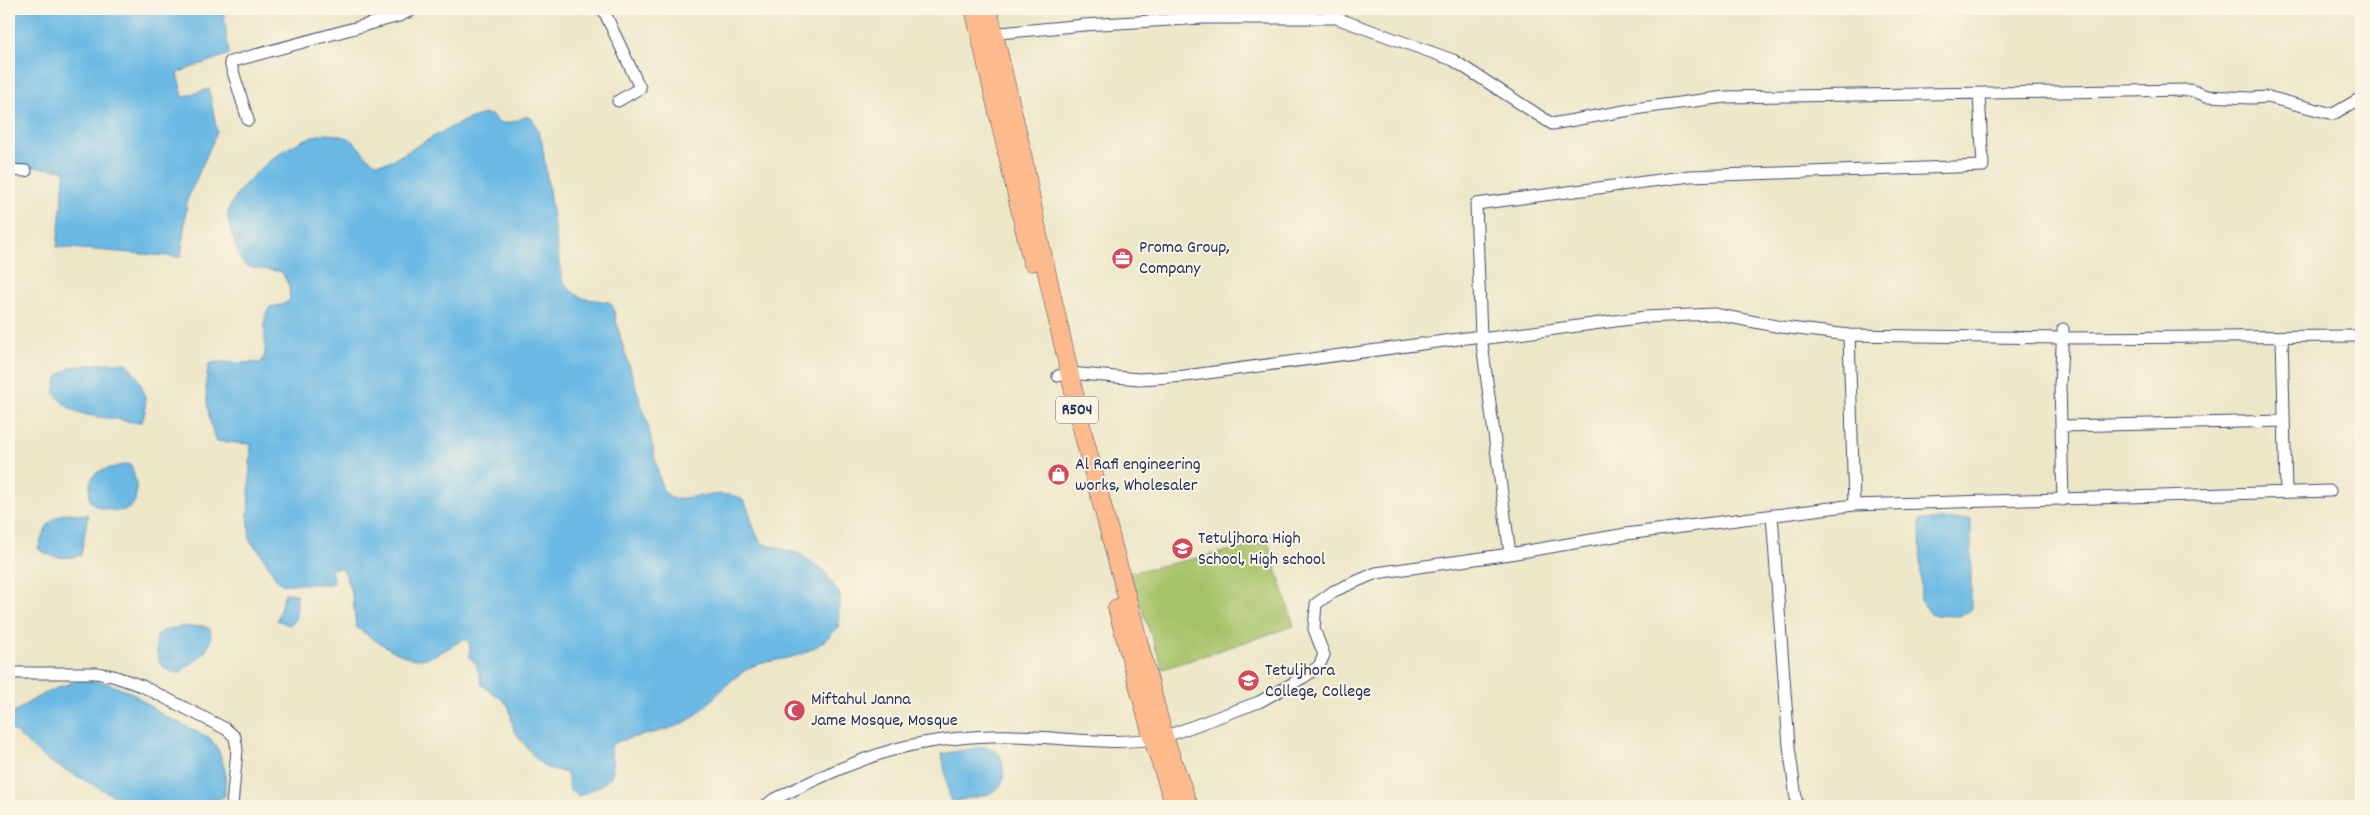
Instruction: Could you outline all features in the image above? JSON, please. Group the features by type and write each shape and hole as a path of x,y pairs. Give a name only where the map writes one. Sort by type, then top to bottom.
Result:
{"main road":[{"name":"R504","path":"974,9 986,34 1064,374 1175,806"},
{"name":"R504","path":"986,34 988,9"},
{"name":"R504","path":"1158,738 1188,806"}],"street":[{"path":"248,120 230,62 399,16 414,9"},
{"path":"603,9 640,88 618,100"},
{"path":"986,34 1084,25 1204,18 1336,18 1454,60 1552,124 1641,108 1725,97 2190,90 2208,96 2268,97 2333,114 2361,98"},
{"path":"1510,554 1481,338 1476,204 1690,176 1983,166 1979,94"},
{"path":"9,170 26,171"},
{"path":"1064,374 1123,379 1170,378 1645,316 1714,314 1782,327 1849,335 2361,336"},
{"path":"2063,334 2061,426 2063,500"},
{"path":"1849,335 1854,505"},
{"path":"2282,337 2286,491"},
{"path":"2061,426 2284,421"},
{"path":"765,806 773,800 835,772 913,745 1011,736 1087,740 1158,738 1259,702 1304,677 1319,666 1324,655 1314,629 1316,604 1334,591 1376,573 1510,554 1626,534 1854,505 2063,500 2330,490"},
{"path":"1772,515 1788,746 1797,806"},
{"path":"9,673 96,673 113,676 142,686 226,729 235,737 236,750 232,806"}],"green space":[{"path":"1268,542 1294,626 1163,669 1129,573"}],"water":[{"path":"9,9 223,9 229,54 177,73 183,97 209,89 217,132 187,200 181,257 57,247 65,170 9,165"},
{"path":"1155,9 1222,9 1155,13"},
{"path":"1222,9 1278,9 1278,10"},
{"path":"484,114 492,115 499,123 509,123 530,117 537,129 542,143 562,280 578,296 609,302 613,307 621,340 648,425 663,491 674,499 723,494 740,498 745,503 761,543 800,554 823,570 840,595 838,628 826,639 799,655 753,666 744,671 700,712 683,723 612,744 612,774 600,786 579,796 570,791 567,773 546,768 535,758 514,731 509,707 482,685 476,663 469,657 470,645 467,640 463,639 443,651 426,658 414,659 406,657 387,648 356,627 353,599 344,570 339,568 330,569 335,582 331,584 282,584 277,580 262,555 250,541 248,514 251,444 215,441 207,403 206,383 209,364 216,362 261,363 265,350 264,328 266,314 270,307 282,305 290,300 289,286 282,272 255,268 243,263 231,229 228,212 233,200 254,174 283,151 313,136 328,134 348,138 368,157 381,163 397,158 438,134"},
{"path":"104,363 127,363 137,376 145,398 145,414 142,422 129,422 81,413 66,406 54,392 58,376 71,367"},
{"path":"126,464 131,465 136,489 136,497 129,508 122,511 106,509 90,501 93,476 102,470"},
{"path":"67,513 88,515 81,555 59,557 38,549 51,521"},
{"path":"1971,519 1971,610 1959,616 1932,615 1921,601 1920,520"},
{"path":"285,593 296,594 297,597 295,619 289,625 277,620"},
{"path":"203,626 210,629 211,635 208,647 201,656 179,673 163,667 159,660 156,645 156,640 160,633 164,630 175,628"},
{"path":"82,680 107,683 132,693 161,714 210,738 219,751 225,770 225,796 205,802 199,806 140,806 110,794 47,760 10,728 10,716 26,704 63,686"},
{"path":"985,746 999,753 1003,773 1003,780 1000,786 996,790 981,796 958,801 950,800 942,754"}],"place":[{"name":"Proma Group, Company","path":"1123,258"},
{"name":"Al Rafi engineering works, Wholesaler","path":"1059,475"},
{"name":"Tetuljhora High School, High school","path":"1182,549"},
{"name":"Tetuljhora College, College","path":"1249,681"},
{"name":"Miftahul Janna Jame Mosque, Mosque","path":"795,710"}]}
